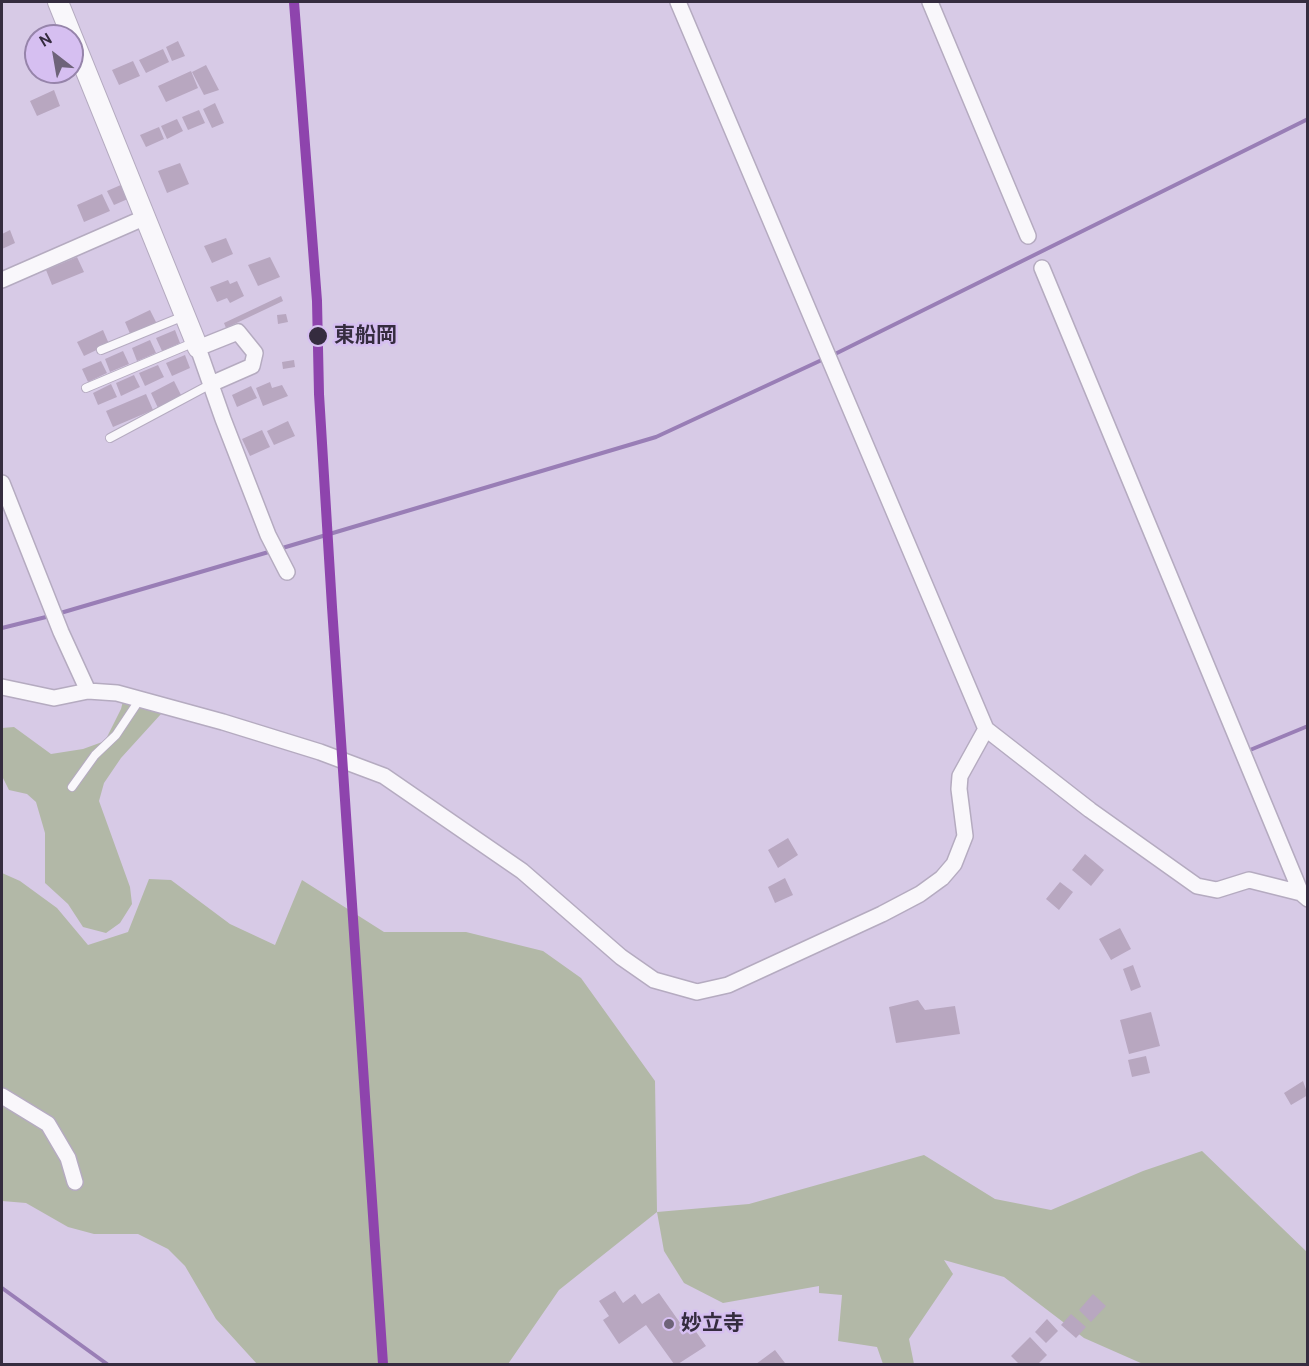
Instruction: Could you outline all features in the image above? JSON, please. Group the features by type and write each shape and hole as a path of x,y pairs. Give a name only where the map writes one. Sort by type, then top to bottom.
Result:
{"street":[{"path":"58,2 197,345 268,535 287,572"},
{"path":"678,2 986,729 1107,823 1197,886 1217,890 1249,880 1305,896"},
{"path":"930,2 1028,236"},
{"path":"2,280 146,217"},
{"path":"1042,268 1305,896"},
{"path":"197,345 238,332 255,353 252,366 210,384"},
{"path":"2,483 61,632 88,691"},
{"path":"2,687 54,698 88,691 117,693 320,752 384,776 522,871 621,957 654,980 683,990 697,992 728,985 861,924 920,894 942,878 954,864 965,836 958,789 960,776 986,729"},
{"path":"2,1096 48,1124 68,1158 75,1182"}],"lane":[{"path":"101,351 185,316"},
{"path":"86,388 197,345"},
{"path":"110,438 210,384"},
{"path":"72,787 95,755 116,735 140,699"}],"green space":[{"path":"124,697 161,714 121,758 104,783 99,801 130,887 132,904 120,923 106,933 83,927 68,904 45,883 45,833 36,802 27,794 9,790 2,776 2,728 14,727 51,754 83,749 105,741 121,709"},
{"path":"2,873 20,881 57,908 88,945 128,932 149,879 171,880 230,924 275,945 302,880 384,932 466,932 543,951 581,978 655,1081 657,1212 559,1290 508,1364 257,1364 216,1319 185,1266 168,1249 138,1234 94,1234 68,1227 26,1203 2,1201"},
{"path":"1202,1151 1307,1252 1307,1364 1143,1364 1084,1338 1004,1277 944,1260 953,1274 909,1339 914,1364 883,1364 877,1347 838,1341 842,1295 819,1293 819,1286 723,1303 684,1283 664,1251 657,1212 749,1204 924,1155 995,1199 1051,1210 1143,1171"}],"building":[{"path":"178,41 185,56 172,61 166,47"},
{"path":"163,49 169,62 146,73 139,60"},
{"path":"133,61 140,76 119,85 112,70"},
{"path":"206,65 219,90 204,95 192,72"},
{"path":"191,71 198,88 166,102 158,86"},
{"path":"54,90 60,106 37,116 30,101"},
{"path":"215,103 224,123 212,128 203,109"},
{"path":"199,110 205,123 188,130 182,117"},
{"path":"177,119 183,131 167,139 161,126"},
{"path":"159,127 164,139 146,147 140,135"},
{"path":"180,163 189,184 167,193 158,171"},
{"path":"123,184 130,198 114,205 107,191"},
{"path":"102,194 110,211 84,222 77,205"},
{"path":"10,230 15,243 2,249 2,234"},
{"path":"226,238 233,254 212,263 204,246"},
{"path":"77,257 84,272 52,285 46,270"},
{"path":"270,257 280,277 258,286 248,265"},
{"path":"228,280 230,284 237,281 244,296 230,303 227,298 217,302 210,287"},
{"path":"281,296 283,301 226,328 224,323"},
{"path":"150,310 157,324 131,336 125,322"},
{"path":"286,314 288,322 278,324 277,315"},
{"path":"103,330 109,344 84,356 77,342"},
{"path":"175,330 180,343 162,351 156,338"},
{"path":"150,340 156,353 137,361 132,348"},
{"path":"123,351 129,364 110,372 105,359"},
{"path":"185,355 190,368 172,376 166,363"},
{"path":"294,360 295,367 283,369 282,362"},
{"path":"101,361 107,373 88,382 82,369"},
{"path":"158,365 164,377 145,386 139,373"},
{"path":"134,375 140,387 121,396 116,383"},
{"path":"174,381 182,397 158,408 151,393"},
{"path":"270,382 272,388 282,385 288,396 263,406 256,388"},
{"path":"111,384 117,397 98,405 93,393"},
{"path":"251,386 257,398 237,407 232,395"},
{"path":"146,394 153,410 113,427 106,411"},
{"path":"288,421 295,436 274,445 267,431"},
{"path":"262,430 270,447 250,456 242,439"},
{"path":"788,838 798,855 778,868 768,850"},
{"path":"1085,854 1104,870 1091,886 1072,870"},
{"path":"785,878 793,895 775,903 768,887"},
{"path":"1060,882 1073,892 1059,910 1046,899"},
{"path":"1120,928 1131,949 1111,960 1099,939"},
{"path":"1133,965 1141,987 1131,991 1123,969"},
{"path":"918,1000 925,1010 955,1006 960,1034 896,1043 889,1007"},
{"path":"1151,1012 1160,1046 1129,1054 1120,1020"},
{"path":"1146,1056 1150,1073 1132,1077 1128,1060"},
{"path":"1303,1081 1308,1095 1291,1105 1284,1093"},
{"path":"615,1291 623,1303 635,1294 642,1304 659,1293 683,1327 690,1323 706,1346 678,1364 674,1364 646,1325 619,1344 603,1320 609,1316 599,1301"},
{"path":"1093,1294 1106,1306 1091,1322 1079,1310"},
{"path":"1071,1314 1086,1327 1076,1338 1061,1325"},
{"path":"1047,1319 1058,1331 1046,1343 1035,1332"},
{"path":"1030,1337 1047,1355 1038,1364 1019,1364 1011,1356"},
{"path":"775,1350 785,1363 756,1364"}],"waterway":[{"path":"833,355 1308,119"},
{"path":"279,549 656,437 826,358"},
{"path":"57,614 272,551"},
{"path":"2,628 50,616"},
{"path":"1250,750 1308,726"},
{"path":"2,1288 107,1364"}],"transit line":[{"path":"294,2 317,301 319,394 332,607 383,1364"}],"place":[{"name":"東船岡","path":"318,336"},
{"name":"妙立寺","path":"669,1324"}]}
